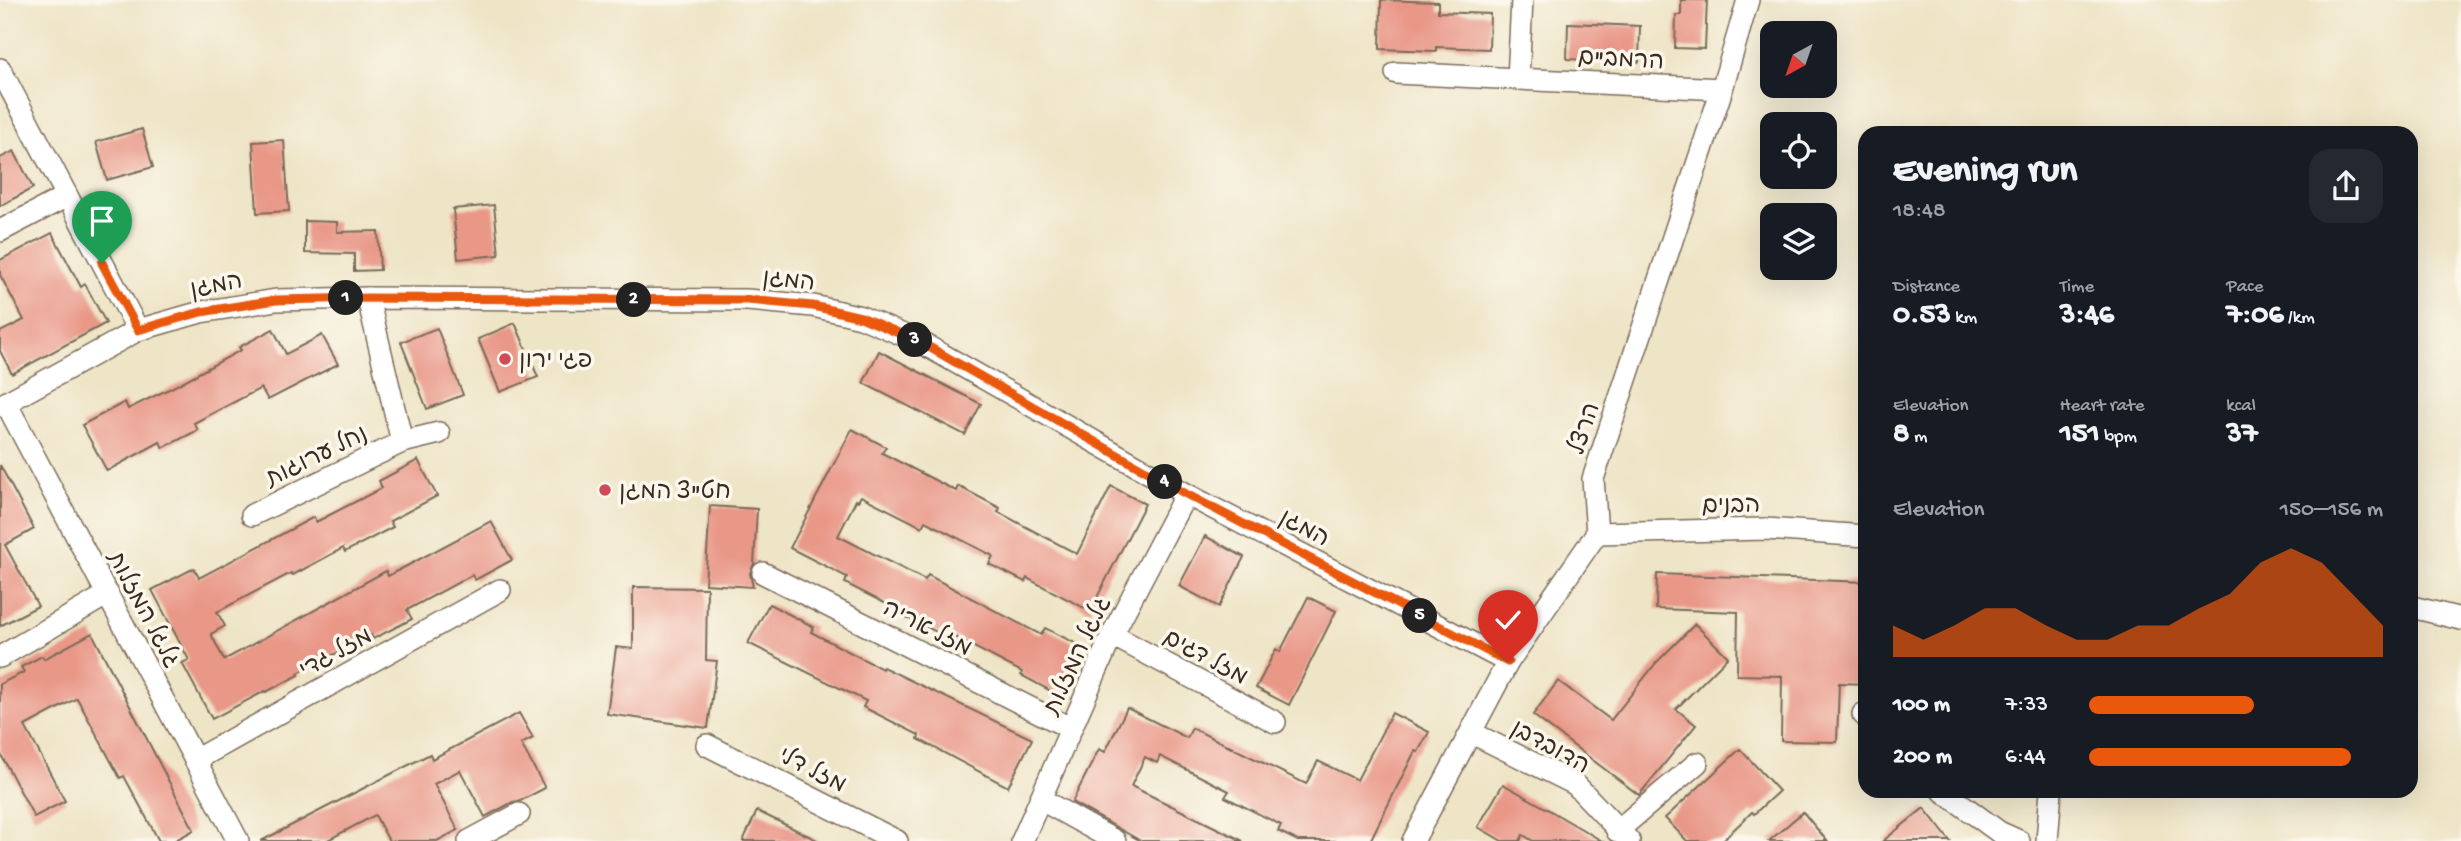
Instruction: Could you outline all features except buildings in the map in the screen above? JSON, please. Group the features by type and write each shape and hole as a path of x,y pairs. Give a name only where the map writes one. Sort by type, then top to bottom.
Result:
{"street":[{"path":"1518,79 1522,0"},
{"name":"הרצל","path":"1597,533 1593,479 1722,89 1748,0"},
{"path":"0,69 138,330"},
{"name":"הרמב\"ם","path":"1396,73 1722,89"},
{"path":"0,231 66,196"},
{"name":"נחל ערוגות","path":"368,298 402,442"},
{"name":"המגן","path":"3,405 138,330 201,312 276,300 747,300 813,306 861,317 922,343 1186,494 1508,662"},
{"name":"גלגל המזלות","path":"3,405 108,594 238,841"},
{"name":"נחל ערוגות","path":"252,515 402,442 439,433"},
{"name":"גלגל המזלות","path":"1021,841 1112,635 1186,494"},
{"name":"הבנים","path":"1597,533 1766,529 1858,535"},
{"path":"1413,841 1508,662 1597,533"},
{"name":"מזל אריה","path":"763,573 1070,728"},
{"name":"מזל גדי","path":"195,760 500,590"},
{"path":"0,657 108,594"},
{"path":"2418,608 2459,613"},
{"name":"מזל דגים","path":"1112,635 1275,722"},
{"name":"הדובדבן","path":"1472,733 1575,783 1623,836"},
{"name":"מזל דלי","path":"707,744 897,841"},
{"path":"1623,836 1697,763"},
{"path":"1953,798 1999,832 2020,841"},
{"path":"2047,841 2050,798"},
{"path":"1040,799 1115,841"},
{"path":"469,841 519,814"}],"place":[{"name":"פגי ירון","path":"505,359"},
{"name":"חט\"צ המגן","path":"605,490"}],"route":[{"path":"102,263 138,330 201,312 276,300 368,298 747,300 813,306 861,317 922,343 1186,494 1508,662"}]}
